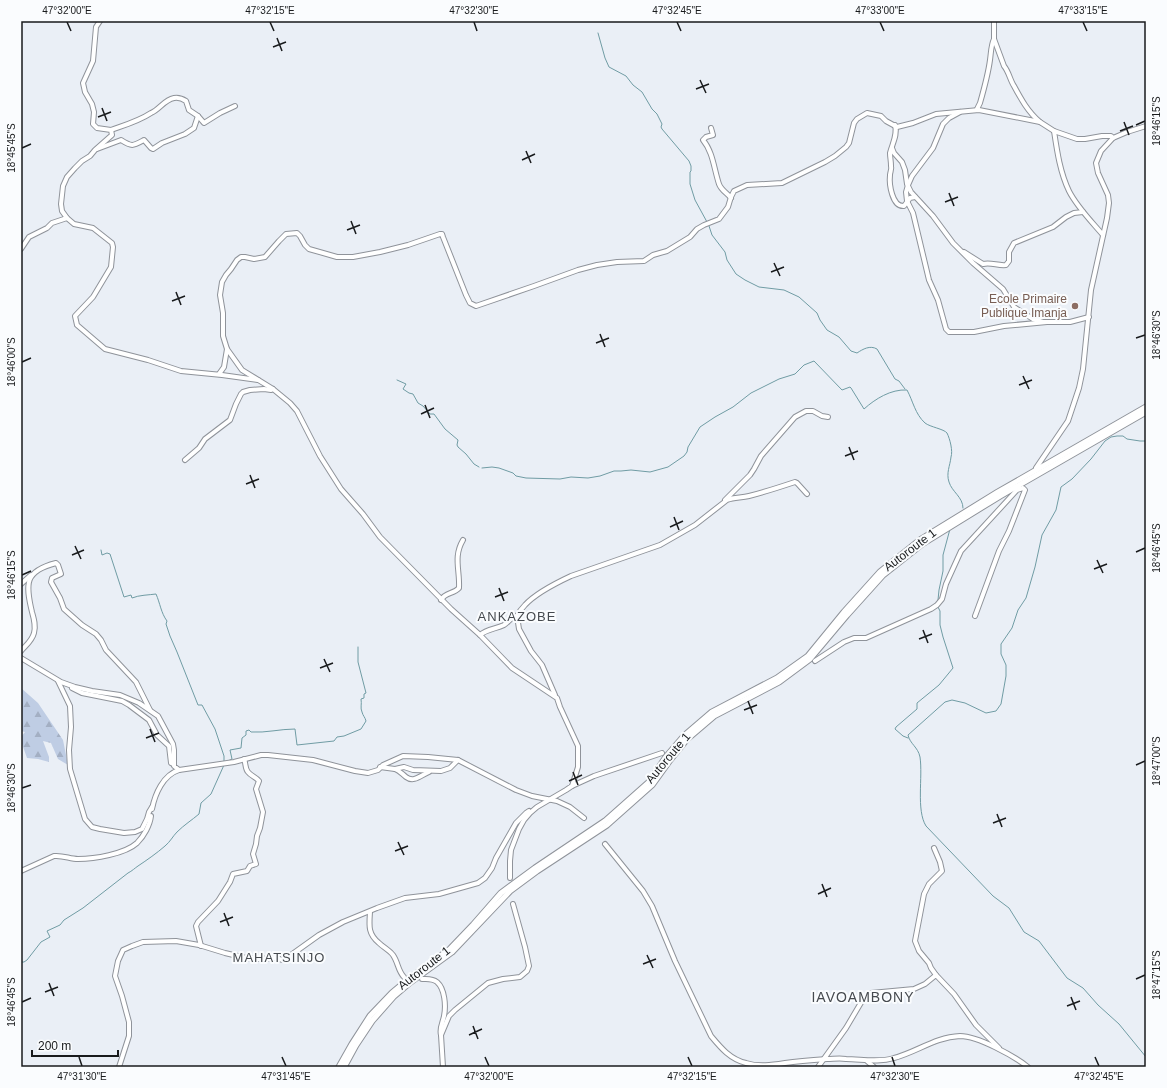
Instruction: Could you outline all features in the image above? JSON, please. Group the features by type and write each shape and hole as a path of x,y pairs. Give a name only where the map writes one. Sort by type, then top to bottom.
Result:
{"main road":[{"name":"Autoroute 1","path":"339,1067 370,1016 392,993 450,949 501,893 535,868 605,822 649,782 684,736 712,712 777,678 808,656 844,612 880,572 920,540 998,492 1146,407"},
{"name":"Autoroute 1","path":"344,1067 372,1021 394,996 452,952 510,891 537,871 607,825 652,785 687,739 714,716 779,682 810,659 883,575 922,544 1000,496 1146,412"}],"street":[{"path":"100,21 96,27 93,61 83,83 85,92 92,104 94,112 93,124 97,128 111,130 129,124 153,113 167,101 175,98 182,98 186,101 189,110 198,116 204,123 235,106"},
{"path":"977,110 980,104 994,39 993,21"},
{"path":"994,39 1013,85 1026,108 1040,122 1054,131 1077,138 1085,139 1102,136 1111,136 1114,138"},
{"path":"557,698 512,668 441,600 380,537 363,514 341,489 320,456 297,411 273,389 242,370 227,349 223,336 223,313 220,295 222,282 237,260 241,257 254,259 265,257 286,234 297,234 300,236 305,246 309,249 337,256 353,257 408,245 437,234 442,234 466,295 470,303 476,306 578,270 597,265 627,261 644,261 653,255 666,251 686,240 697,229 719,219 728,207 733,192 742,187 747,185 782,183 830,160 846,147 854,123 857,119 867,113 882,116 886,121 897,127 913,123 936,114 977,110 1040,122"},
{"path":"962,111 949,118 943,124 932,148 920,164 908,185 906,192 907,201 913,213 929,280 938,300 946,329 949,332 974,332 1004,326 1047,322 1070,322 1089,317"},
{"path":"95,150 121,140 128,145 134,145 144,140 153,149 162,143 185,134 194,128 198,116"},
{"path":"895,126 896,132 890,152 890,176 892,191 899,206 904,206 910,198 915,197"},
{"path":"1036,468 1068,421 1074,405 1083,369 1091,290 1104,235 1109,203 1108,195 1098,173 1096,163 1101,151 1114,138 1146,126"},
{"path":"711,128 713,136 706,137 704,140 710,151 719,185 730,198"},
{"path":"111,130 112,135 90,156 74,168 67,177 63,186 61,204 62,211 67,218 74,224 93,228 112,243 113,247 110,267 93,297 75,316 76,325 105,350 148,360 181,371 219,374 260,380"},
{"path":"1054,131 1061,170 1070,192 1084,212 1104,235"},
{"path":"892,148 902,162 908,185 915,197 933,216 953,243 1002,289 1014,307 1033,319 1047,322"},
{"path":"962,251 983,264 987,263 1003,266 1009,261 1008,252 1014,243 1053,227 1074,213 1084,212"},
{"path":"21,249 29,237 47,228 52,223 67,218"},
{"path":"219,374 224,366 227,349"},
{"path":"186,460 199,448 205,439 230,420 236,404 243,392 250,390 273,389"},
{"path":"724,503 725,500 750,475 761,456 796,417 806,411 813,411 822,416 828,417"},
{"path":"572,786 578,767 578,746 557,698 552,691 542,665 531,651 519,629 517,616 524,605 558,582 571,576 660,545 695,525 732,498 747,497 795,482 798,483 807,494"},
{"path":"815,661 844,642 854,638 866,638 937,606 942,599 946,584 961,551 1017,490 1023,488 1024,490 1009,531 999,551 975,616"},
{"path":"441,600 448,594 456,592 459,588 458,557 459,548 463,540"},
{"path":"21,584 36,571 56,563 61,574 52,578 51,582 64,608 96,634 106,650 136,682 150,711"},
{"path":"21,651 31,640 34,633 34,620 28,587 32,574"},
{"path":"480,636 486,631 503,625 512,616 517,616"},
{"path":"21,658 78,692 122,702 135,709 149,720 157,735 169,746 171,762 179,770"},
{"path":"58,680 70,706 70,769 85,819 92,827 124,833 135,832 142,829 152,807"},
{"path":"70,686 120,695 139,703 158,716 173,744 174,766"},
{"path":"119,1067 129,1036 128,1022 122,996 115,976 118,961 123,950 143,942 176,941 246,958 275,958 283,960 292,955 313,938 343,922 405,898 439,894 478,883 485,878 492,868 516,823 526,813 572,786 594,776 662,753"},
{"path":"21,871 54,856 80,859 104,856 119,852 132,846 138,842 148,826 152,807 158,790 170,775 179,770 262,755 304,758 368,773 378,770 380,767 403,756 458,760 516,790 532,796 557,801 570,807 584,818"},
{"path":"201,946 196,926 198,922 218,902 233,874 247,870 250,866 256,864 253,854 263,809 256,789 259,781 247,771 244,759"},
{"path":"395,769 404,767 413,770 441,771 450,768 458,760"},
{"path":"380,767 395,769 400,771 406,778 413,779 416,779 432,770"},
{"path":"510,878 511,850 515,839 519,829 530,813 537,807"},
{"path":"604,844 647,898 711,1036 725,1053 734,1059 759,1066 825,1059 893,1059 939,1039 960,1036 988,1044 1028,1067"},
{"path":"934,848 942,871 930,884 924,894 915,941 919,951 929,963 936,975 954,994 976,1025 1002,1051"},
{"path":"441,1036 449,1016 488,983 520,977 527,972 529,966 513,904"},
{"path":"370,912 369,930 379,944 393,955 401,974 404,977"},
{"path":"818,1067 846,1028 862,1001 871,993 914,989 925,984 936,975"},
{"path":"422,979 429,978 438,983 441,987 445,1005 440,1030 443,1067"},
{"path":"867,1060 874,1067"}],"green space":[{"path":"21,688 38,703 63,740 68,765 58,759 51,743 43,741 49,757 49,762 27,758 21,741 21,737 25,732 21,731"}],"waterway":[{"path":"598,33 609,67 626,76 633,85 642,92 652,109 657,114 662,124 662,129 689,161 691,166 690,184 695,200 707,222"},
{"path":"709,226 712,235 725,252 727,260 736,274 759,287 784,290 799,297 817,313 827,330 839,337 851,351 857,353 869,347 877,349 895,379 899,381 905,389"},
{"path":"482,468 499,468 513,473 516,476 526,478 560,479 571,477 588,478 614,471 631,470 650,472 668,467 684,456 700,427 733,407 751,393 779,379 795,374 804,365 814,361 842,390 850,387 864,409 884,395 895,391 907,390 916,412 925,423 947,433 952,452 948,479 950,486 963,504 963,508"},
{"path":"397,380 406,384 403,389 413,394 418,403 430,414 434,414 445,429 458,440 458,447 474,464 479,467"},
{"path":"1146,441 1127,439 1123,436 1111,437 1105,441 1091,459 1072,479 1061,487 1056,510 1042,535 1026,598 1018,610 1012,628 1001,644 1001,654 1006,665 1006,676 1001,704 996,711 986,713 965,703 952,700 945,702 908,735 920,757 920,802 921,811 926,826 993,896 1009,908 1024,932 1039,941 1067,978 1083,988 1098,1005 1119,1024 1146,1057"},
{"path":"938,600 943,571 943,555 950,529"},
{"path":"101,550 102,555 107,553 110,554 124,597 131,595 132,598 156,594 167,621 166,624 170,636 198,705 202,705 215,729 224,756 224,762"},
{"path":"908,738 903,736 895,729 896,727 917,709 917,703 939,685 953,668 940,625 940,611 938,607"},
{"path":"228,761 232,759 230,750 241,748 242,738 246,735 246,731 249,730 251,732 257,732 295,729 297,745 334,741 337,737 344,736 361,729 366,721 361,710 361,699 364,698 364,694 366,693 358,662 358,647"},
{"path":"21,962 27,960 41,942 50,937 47,931 60,925 64,920 83,908 155,854 167,844 180,829 199,814 201,803 211,794 224,765"}],"place":[{"name":"Ecole Primaire Publique Imanja","path":"1075,306"}],"district":[{"name":"ANKAZOBE","path":"517,616"},
{"name":"MAHATSINJO","path":"279,957"},
{"name":"IAVOAMBONY","path":"863,997"}]}
